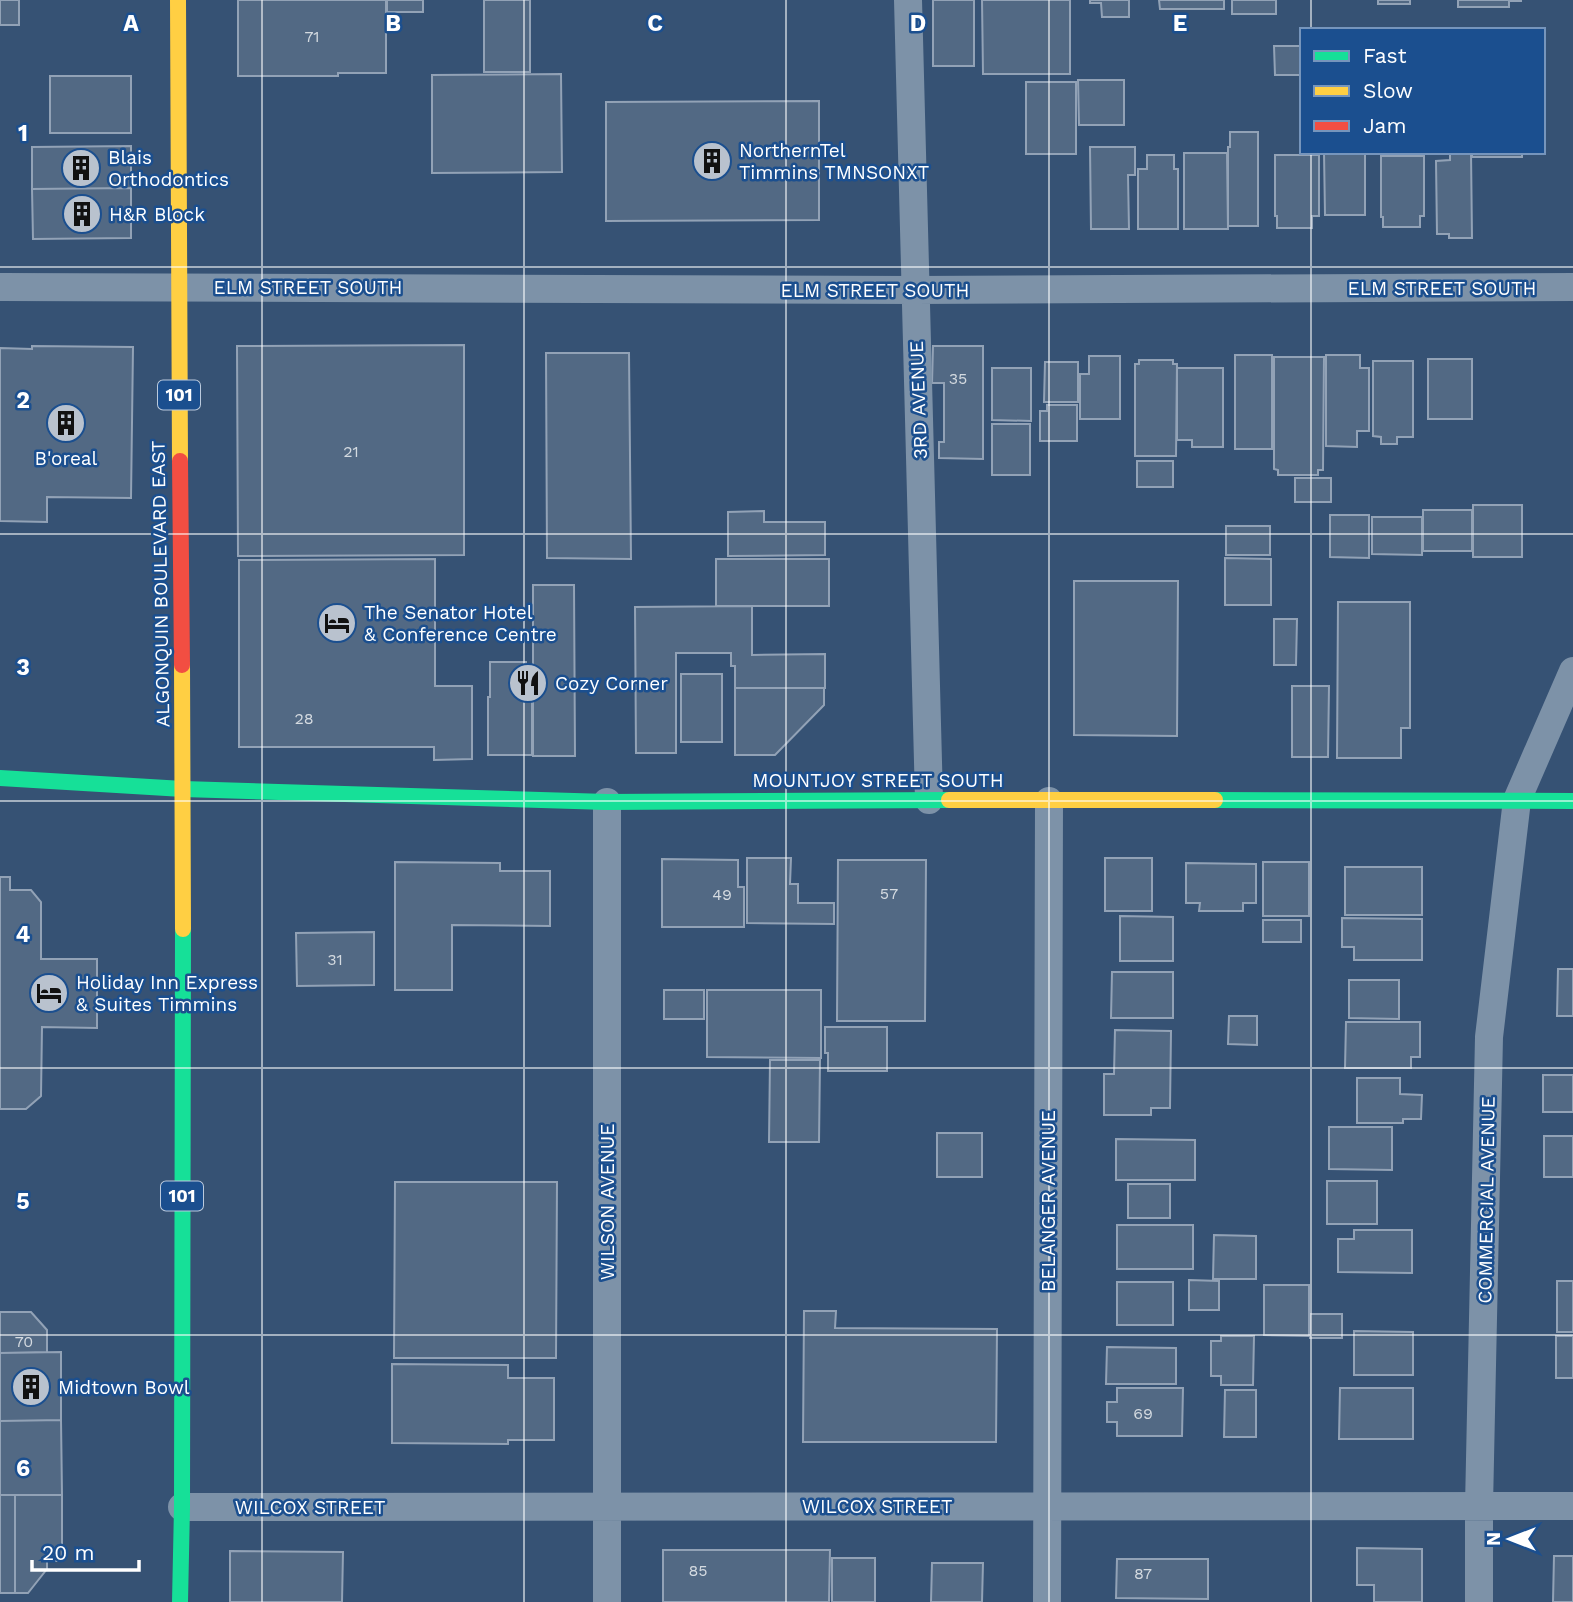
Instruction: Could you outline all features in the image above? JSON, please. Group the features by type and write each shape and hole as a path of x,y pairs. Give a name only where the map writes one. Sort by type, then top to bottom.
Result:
{"main road":[{"name":"ALGONQUIN BOULEVARD EAST","path":"178,0 183,789"},
{"name":"MOUNTJOY STREET SOUTH","path":"0,778 183,789 607,802 1573,801"},
{"name":"101","path":"180,1602 183,789"}],"street":[{"name":"3RD AVENUE","path":"908,0 929,800"},
{"name":"ELM STREET SOUTH","path":"0,287 915,290 1573,287"},
{"name":"COMMERCIAL AVENUE","path":"1479,1602 1489,1037 1517,800 1573,671"},
{"name":"BELANGER AVENUE","path":"1047,1602 1049,801"},
{"name":"WILSON AVENUE","path":"607,802 607,1602"},
{"name":"WILCOX STREET","path":"182,1507 1573,1506"}],"building":[{"path":"0,0 19,0 19,25 0,25"},
{"path":"238,0 386,0 386,73 238,76"},
{"path":"387,0 423,0 423,12 387,12"},
{"path":"484,0 530,0 530,72 484,72"},
{"path":"933,0 974,0 974,66 933,66"},
{"path":"982,0 1070,0 1070,74 983,74"},
{"path":"1090,0 1129,0 1129,17 1102,17 1101,3 1090,3"},
{"path":"1159,0 1224,0 1224,9 1160,9"},
{"path":"1232,0 1276,0 1276,14 1232,14"},
{"path":"1378,0 1410,0 1410,4 1378,4"},
{"path":"1458,0 1521,1 1509,1 1509,7 1458,7"},
{"path":"1274,46 1300,46 1300,75 1275,75"},
{"path":"561,74 562,172 432,173 432,75"},
{"path":"50,76 131,76 131,133 50,133"},
{"path":"1078,80 1124,80 1124,125 1079,125"},
{"path":"1026,82 1076,82 1076,154 1026,154"},
{"name":"NorthernTel Timmins TMNSONXT","path":"819,101 819,220 606,221 606,102"},
{"path":"1230,132 1258,132 1258,226 1228,226"},
{"name":"Blais Orthodontics","path":"131,146 131,188 32,189 32,147"},
{"path":"1090,147 1135,147 1135,175 1128,175 1129,229 1091,229"},
{"path":"1184,153 1227,153 1228,229 1184,229"},
{"path":"1324,154 1365,154 1365,215 1325,215"},
{"path":"1450,154 1471,154 1472,238 1449,238 1449,234 1437,234 1436,161 1450,160"},
{"path":"1472,154 1522,154 1522,157 1472,157"},
{"path":"1147,155 1174,155 1174,169 1178,169 1178,229 1138,229 1138,169 1147,169"},
{"path":"1275,155 1319,155 1319,216 1312,216 1312,228 1277,228"},
{"path":"1381,156 1424,156 1424,216 1420,216 1420,227 1383,227"},
{"name":"H&R Block","path":"131,188 131,238 33,239 32,189"},
{"path":"464,345 464,555 238,556 237,346"},
{"name":"B'oreal","path":"32,346 133,347 131,498 47,497 47,522 0,521 0,348 32,349"},
{"path":"933,346 983,346 983,459 939,458 939,442 944,442 944,383 932,383"},
{"path":"546,353 629,353 631,559 547,558"},
{"path":"1235,355 1272,355 1272,449 1235,449"},
{"path":"1326,355 1360,355 1360,368 1369,368 1369,431 1357,431 1357,447 1326,446"},
{"path":"1089,356 1120,356 1120,419 1080,419 1080,374 1089,374"},
{"path":"1274,357 1324,357 1323,470 1318,470 1318,475 1278,475 1278,470 1274,469"},
{"path":"1428,359 1472,359 1472,419 1428,419"},
{"path":"1139,360 1173,360 1173,364 1177,364 1176,456 1135,456 1135,364 1139,364"},
{"path":"1373,361 1413,361 1413,437 1397,437 1397,444 1381,444 1381,437 1373,436"},
{"path":"1045,362 1078,362 1078,402 1044,402"},
{"path":"992,368 1031,368 1031,421 992,420"},
{"path":"1177,368 1223,368 1223,447 1192,447 1192,440 1177,440"},
{"path":"1047,405 1077,405 1077,441 1040,441 1040,411 1047,411"},
{"path":"992,424 1030,424 1030,475 992,475"},
{"path":"1137,461 1173,461 1173,487 1137,487"},
{"path":"1295,478 1331,478 1331,502 1295,502"},
{"path":"1473,505 1522,505 1522,557 1473,557"},
{"path":"1423,510 1472,510 1472,551 1423,551"},
{"path":"764,511 764,522 825,522 825,555 728,556 728,512"},
{"path":"1330,515 1369,515 1369,558 1330,557"},
{"path":"1372,517 1422,517 1422,555 1372,554"},
{"path":"1226,526 1270,526 1270,555 1226,555"},
{"path":"1225,558 1271,559 1271,605 1225,605"},
{"name":"The Senator Hotel & Conference Centre","path":"435,559 435,686 472,686 472,759 434,760 434,747 239,747 239,560"},
{"path":"716,559 829,559 829,606 716,606"},
{"path":"1074,581 1178,581 1177,736 1074,735"},
{"path":"533,585 574,585 575,756 533,756"},
{"path":"1338,602 1410,602 1410,728 1401,728 1401,758 1337,758"},
{"path":"752,606 752,655 825,654 825,688 735,688 735,666 731,666 731,653 676,653 676,753 636,753 635,607"},
{"path":"1274,619 1297,619 1296,665 1274,665"},
{"path":"490,662 526,662 526,696 532,696 532,755 488,755"},
{"path":"681,674 722,674 722,742 681,742"},
{"path":"1292,686 1329,686 1328,757 1292,757"},
{"path":"735,688 824,688 824,705 775,755 735,755"},
{"path":"747,858 791,858 790,884 798,884 798,903 834,903 834,924 747,923"},
{"path":"1105,858 1152,858 1152,911 1105,911"},
{"path":"662,859 738,860 738,887 744,887 744,927 662,927"},
{"path":"838,860 926,860 925,1021 837,1021"},
{"path":"395,862 500,863 500,871 550,871 550,926 452,925 452,990 395,990"},
{"path":"1263,862 1309,862 1309,916 1263,916"},
{"path":"1186,863 1256,864 1256,903 1243,903 1243,911 1199,911 1200,903 1186,903"},
{"path":"1345,867 1422,867 1422,915 1345,915"},
{"name":"Holiday Inn Express & Suites Timmins","path":"0,877 10,877 10,890 31,890 41,902 41,959 97,959 97,1028 42,1027 41,1096 26,1109 0,1109"},
{"path":"1120,916 1173,917 1173,961 1120,961"},
{"path":"1342,918 1422,919 1422,960 1354,960 1354,947 1342,947"},
{"path":"1263,920 1301,920 1301,942 1263,942"},
{"path":"374,932 374,985 297,986 296,933"},
{"path":"1558,969 1573,969 1573,1016 1557,1016"},
{"path":"1112,972 1173,972 1173,1018 1111,1018"},
{"path":"1349,980 1399,980 1399,1019 1349,1018"},
{"path":"664,990 704,990 704,1019 664,1019"},
{"path":"707,990 821,990 821,1058 707,1057"},
{"path":"1229,1016 1257,1016 1257,1045 1228,1044"},
{"path":"1346,1022 1420,1022 1420,1057 1411,1057 1411,1068 1345,1068"},
{"path":"825,1027 887,1027 887,1071 828,1071"},
{"path":"1115,1030 1171,1031 1170,1108 1151,1108 1151,1115 1104,1115 1104,1074 1114,1074"},
{"path":"770,1060 820,1060 819,1142 769,1142"},
{"path":"1543,1075 1573,1075 1573,1112 1543,1112"},
{"path":"1357,1078 1400,1078 1400,1094 1422,1095 1421,1119 1403,1119 1403,1123 1357,1123"},
{"path":"1329,1127 1392,1127 1392,1170 1329,1169"},
{"path":"937,1133 982,1133 982,1177 937,1177"},
{"path":"1544,1136 1573,1136 1573,1177 1544,1177"},
{"path":"1116,1139 1195,1140 1195,1180 1116,1180"},
{"path":"1327,1181 1377,1181 1377,1224 1327,1224"},
{"path":"395,1182 557,1182 556,1358 394,1358"},
{"path":"1128,1184 1170,1184 1170,1218 1128,1218"},
{"path":"1117,1225 1193,1225 1193,1269 1117,1269"},
{"path":"1354,1230 1412,1230 1412,1273 1338,1272 1338,1239 1354,1239"},
{"path":"1214,1235 1256,1236 1256,1279 1213,1279"},
{"path":"1189,1280 1219,1281 1219,1310 1189,1310"},
{"path":"1557,1281 1573,1281 1573,1332 1557,1332"},
{"path":"1117,1282 1173,1282 1173,1325 1117,1325"},
{"path":"1264,1285 1309,1285 1309,1336 1264,1335"},
{"path":"804,1311 836,1311 835,1328 997,1329 996,1442 803,1442"},
{"path":"0,1312 31,1312 47,1330 47,1352 0,1353"},
{"path":"1310,1314 1342,1314 1342,1338 1310,1338"},
{"path":"1354,1331 1413,1332 1413,1375 1354,1375"},
{"path":"1221,1336 1254,1336 1253,1385 1221,1385 1221,1376 1211,1376 1211,1341 1221,1341"},
{"path":"1556,1336 1573,1336 1573,1378 1556,1378"},
{"path":"1107,1347 1176,1348 1176,1384 1106,1384"},
{"name":"Midtown Bowl","path":"61,1352 61,1420 0,1421 0,1353"},
{"path":"392,1364 508,1365 508,1378 554,1378 554,1440 508,1440 508,1444 392,1443"},
{"path":"1117,1388 1183,1388 1182,1436 1117,1436 1117,1422 1107,1422 1107,1402 1117,1402"},
{"path":"1340,1388 1413,1388 1413,1439 1339,1439"},
{"path":"1225,1390 1256,1390 1256,1437 1224,1437"},
{"path":"61,1420 62,1495 0,1495 0,1421"},
{"path":"0,1495 15,1495 15,1593 0,1593"},
{"path":"15,1495 62,1495 62,1561 47,1561 47,1569 28,1593 15,1593"},
{"path":"1357,1548 1422,1549 1422,1602 1374,1602 1374,1585 1357,1585"},
{"path":"663,1550 830,1550 829,1602 663,1602"},
{"path":"230,1551 343,1552 342,1602 230,1602"},
{"path":"1554,1556 1573,1556 1573,1602 1553,1602"},
{"path":"832,1558 875,1558 875,1602 832,1602"},
{"path":"1117,1559 1208,1559 1208,1599 1116,1598"},
{"path":"932,1563 983,1563 982,1602 931,1602"}],"traffic: fast":[{"path":"0,778 183,789 607,802 949,800"},
{"path":"1215,800 1573,801"},
{"path":"180,1602 183,929"}],"traffic: slow":[{"path":"178,0 180,461"},
{"path":"182,665 183,929"},
{"path":"949,800 1215,800"}],"traffic: jam":[{"path":"180,461 182,665"}],"place":[{"name":"NorthernTel Timmins TMNSONXT","path":"712,161"},
{"name":"Blais Orthodontics","path":"81,168"},
{"name":"H&R Block","path":"82,214"},
{"name":"B'oreal","path":"66,423"},
{"name":"The Senator Hotel & Conference Centre","path":"337,623"},
{"name":"Cozy Corner","path":"528,683"},
{"name":"Holiday Inn Express & Suites Timmins","path":"49,993"},
{"name":"Midtown Bowl","path":"31,1387"}]}
